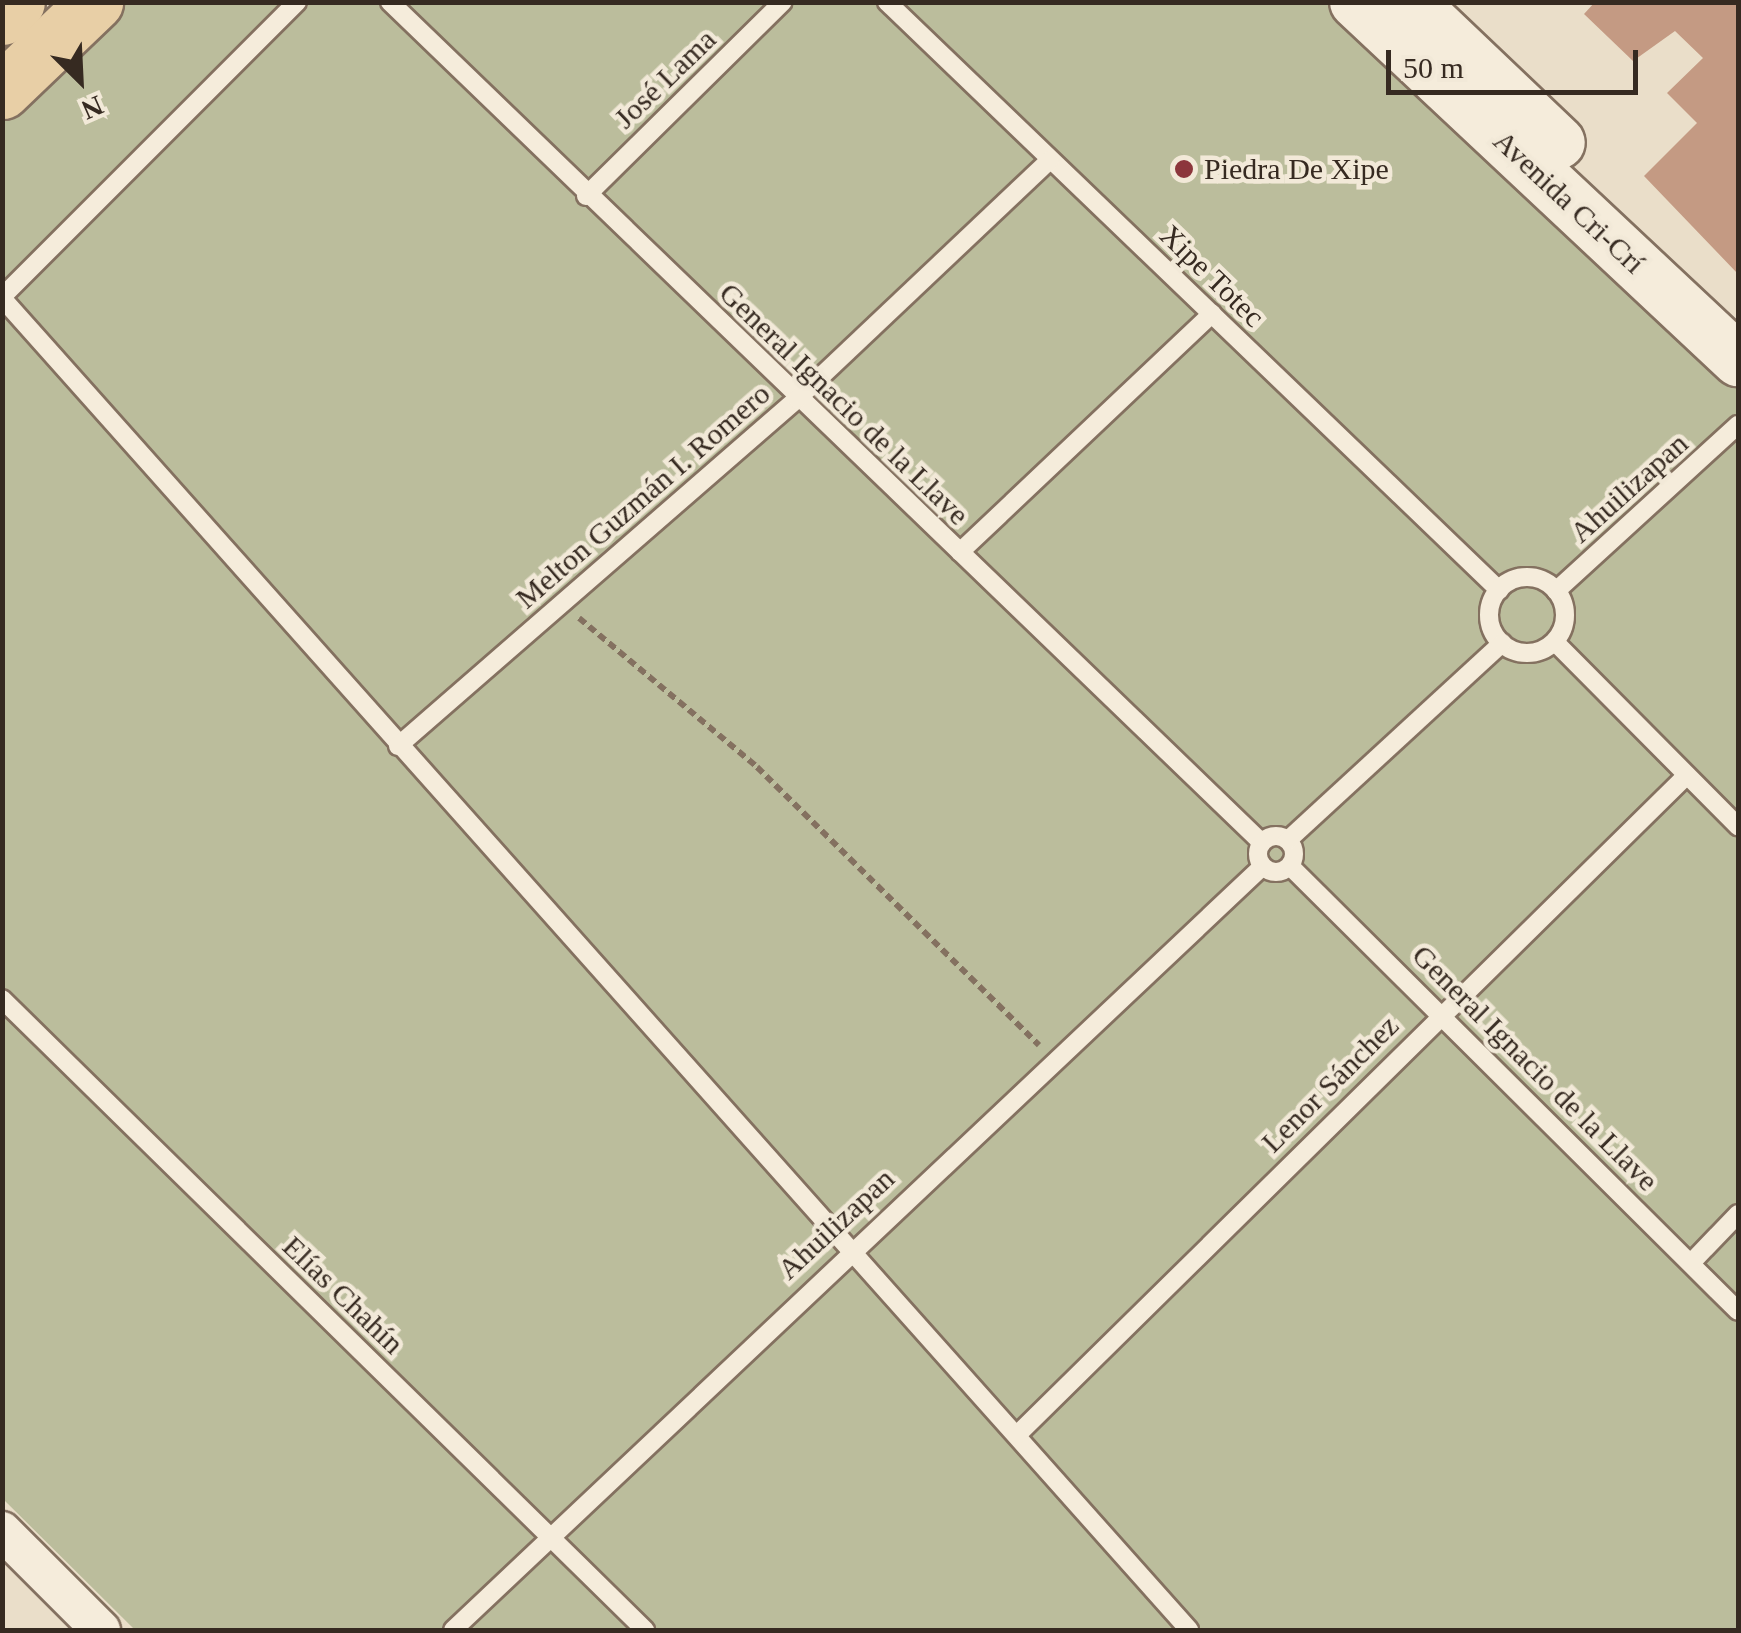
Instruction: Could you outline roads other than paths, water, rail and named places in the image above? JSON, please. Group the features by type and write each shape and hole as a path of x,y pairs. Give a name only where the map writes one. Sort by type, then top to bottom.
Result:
{"main road":[{"path":"2,17 17,2"},
{"path":"2,52 56,2"},
{"path":"2,92 94,2"},
{"name":"Avenida Cri-Crí","path":"1356,2 1738,360"},
{"name":"Avenida Cri-Crí","path":"1411,2 1738,312"}],"street":[{"path":"2,1532 101,1630"}],"lane":[{"path":"297,2 2,298 1189,1630"},
{"name":"General Ignacio de la Llave","path":"390,2 586,196 1262,844"},
{"name":"José Lama","path":"586,196 783,2"},
{"name":"Xipe Totec","path":"887,2 1499,590"},
{"name":"Melton Guzmán I. Romero","path":"398,746 797,399 1050,160"},
{"path":"960,552 1212,314"},
{"name":"Ahuilizapan","path":"1556,591 1738,425"},
{"path":"1532,578 1556,591 1565,620 1555,642 1531,653 1502,644 1489,613 1499,590 1532,578"},
{"path":"1555,642 1738,826"},
{"path":"1288,840 1290,866 1263,866 1262,844 1288,840 1502,644"},
{"name":"Lenor Sánchez","path":"1016,1435 1686,775"},
{"name":"Ahuilizapan","path":"453,1630 548,1534 850,1248 1263,866"},
{"name":"General Ignacio de la Llave","path":"1290,866 1442,1012 1738,1311"},
{"name":"Elías Chahín","path":"2,999 645,1630"},
{"path":"1691,1263 1738,1214"}],"place":[{"name":"Piedra De Xipe","path":"1184,169"}]}
